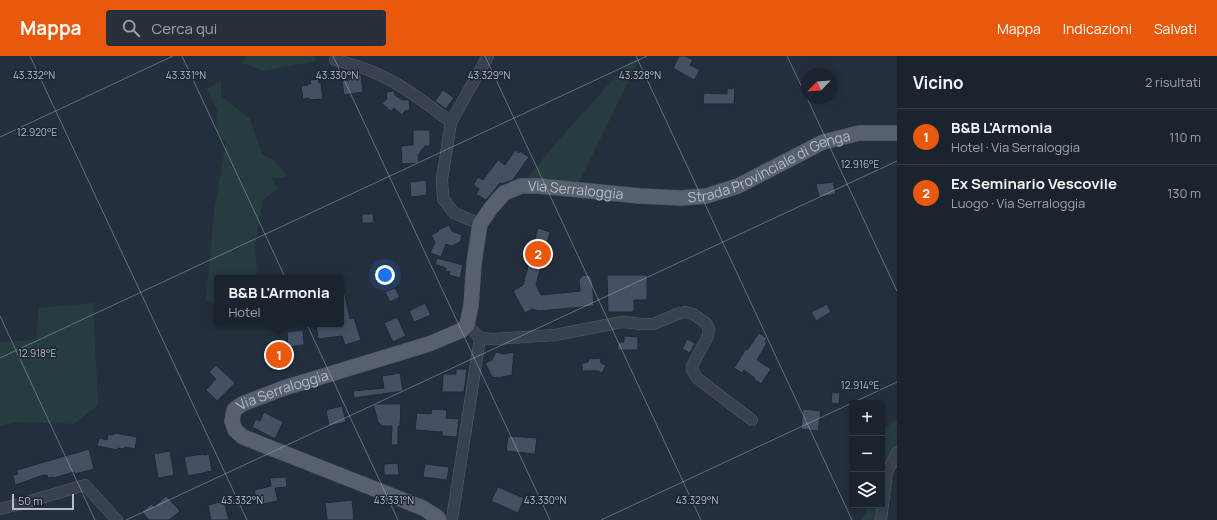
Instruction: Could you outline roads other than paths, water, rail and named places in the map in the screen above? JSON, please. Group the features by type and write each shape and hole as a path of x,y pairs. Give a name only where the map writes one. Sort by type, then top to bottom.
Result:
{"main road":[{"name":"Strada Provinciale di Genga","path":"640,196 682,198 706,196 738,186 823,142 859,133 897,134"},
{"name":"Via Serraloggia","path":"439,520 423,508 243,437 235,430 232,420 234,410 242,404 284,388 435,342 462,330 467,325 471,306 474,264 480,224 490,208 504,194 521,186 539,186 640,196"}],"street":[{"path":"480,224 454,213 443,199 442,179 451,122 488,56"},
{"path":"335,60 355,64 383,75 406,88 451,122"},
{"path":"467,325 480,338 493,339 555,335 622,322 654,324 677,314 685,312 693,314 706,324 709,329 708,336 692,366 692,370 697,378 752,420"},
{"path":"450,520 452,518 480,338"},
{"path":"881,520 887,472 897,453"},
{"path":"0,509 85,485 117,520"}],"place":[{"name":"Ex Seminario Vescovile","path":"538,254"},
{"name":"B&B L'Armonia","path":"279,355"}]}
